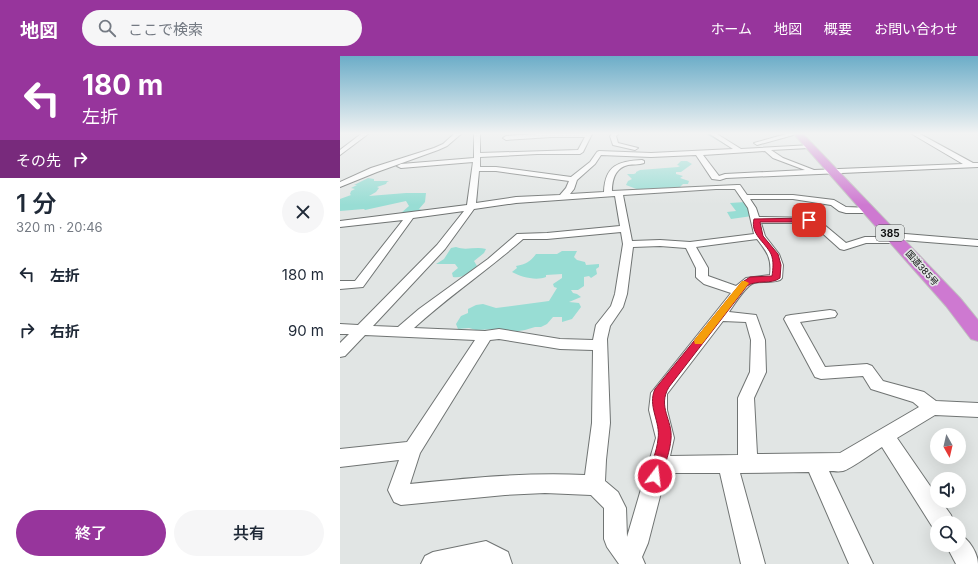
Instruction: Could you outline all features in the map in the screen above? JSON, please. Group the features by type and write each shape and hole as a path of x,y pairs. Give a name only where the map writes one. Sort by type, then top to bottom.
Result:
{"highway":[{"name":"国道385号","path":"820,158 953,302 978,334"}],"street":[{"path":"340,185 410,158"},
{"path":"340,352 441,247 471,207 477,158"},
{"path":"386,166 477,161 490,158"},
{"path":"562,197 570,189 573,179 593,163 596,158"},
{"path":"595,485 596,460 601,423 600,345 603,325 617,307 619,300 628,244 614,194 608,183 610,175 625,163 670,161 673,158"},
{"path":"701,158 715,177 720,178 725,176 974,165"},
{"path":"777,158 804,166 812,172"},
{"path":"960,158 974,165 978,169"},
{"path":"477,161 496,169 573,179"},
{"path":"716,187 720,178"},
{"path":"340,224 410,216 516,200 716,187 737,187 752,208 760,236 774,254 777,265 776,278 750,280 738,291 660,393 658,410 665,438 637,543 625,553 615,508 611,499 595,485 545,483 505,485 401,495 398,490 412,450 485,336"},
{"path":"744,198 793,197 834,203 846,210 869,210"},
{"path":"340,285 359,284 410,216"},
{"path":"756,220 813,220 844,247 864,240 895,238 978,243"},
{"path":"340,232 368,221"},
{"path":"400,333 424,312 482,269 522,236 553,236 609,229 625,229"},
{"path":"628,244 660,243 690,245 760,236"},
{"path":"690,245 702,268 702,277 708,281 738,291"},
{"path":"830,314 791,319 821,373 867,370 877,385 918,397 933,408"},
{"path":"718,316 751,318 758,340 758,372 746,398 738,463 753,564"},
{"path":"340,329 485,336 499,334 560,344 600,345"},
{"path":"659,462 669,465 843,462 933,408 978,410"},
{"path":"885,436 937,516"},
{"path":"340,458 412,450"},
{"path":"815,462 861,564"},
{"path":"962,552 970,564"},
{"path":"433,564 486,553 500,560 500,564"}],"shaded area":[{"path":"681,161 687,161 692,164 681,172 676,172 676,174 683,176 680,178 689,181 688,184 683,184 679,188 639,190 626,185 628,181 632,179 627,174 634,174 640,170 678,167 680,166 677,165"},
{"path":"368,178 374,179 374,181 389,181 386,184 377,187 379,188 376,192 369,196 426,193 425,202 419,209 422,210 420,212 400,214 409,206 406,201 365,210 340,211 340,199 351,195 351,191 355,189 351,188 357,185 354,185"},
{"path":"745,202 752,216 731,219 727,212 736,211 730,203"},
{"path":"456,247 464,249 486,249 484,253 474,261 477,266 460,277 453,277 452,273 458,268 455,264 436,264 444,259 451,248"},
{"path":"562,251 577,251 574,257 577,260 585,262 586,265 599,264 599,267 596,269 597,274 591,278 589,276 584,277 584,286 578,290 571,290 573,293 581,297 569,302 579,303 581,307 572,319 562,322 562,317 553,317 547,324 541,327 513,332 497,329 458,329 456,324 461,316 468,313 468,309 476,305 483,304 496,308 549,301 557,288 554,287 553,284 562,278 562,274 546,275 546,277 542,278 533,278 524,277 512,272 517,268 516,266 528,262 536,254 557,254"}],"slow traffic":[{"path":"699,341 745,283"}],"route":[{"path":"655,476 665,438 658,410 660,393 665,384 744,284 750,280 776,278 777,265 774,254 760,236 756,220 809,220"}]}
